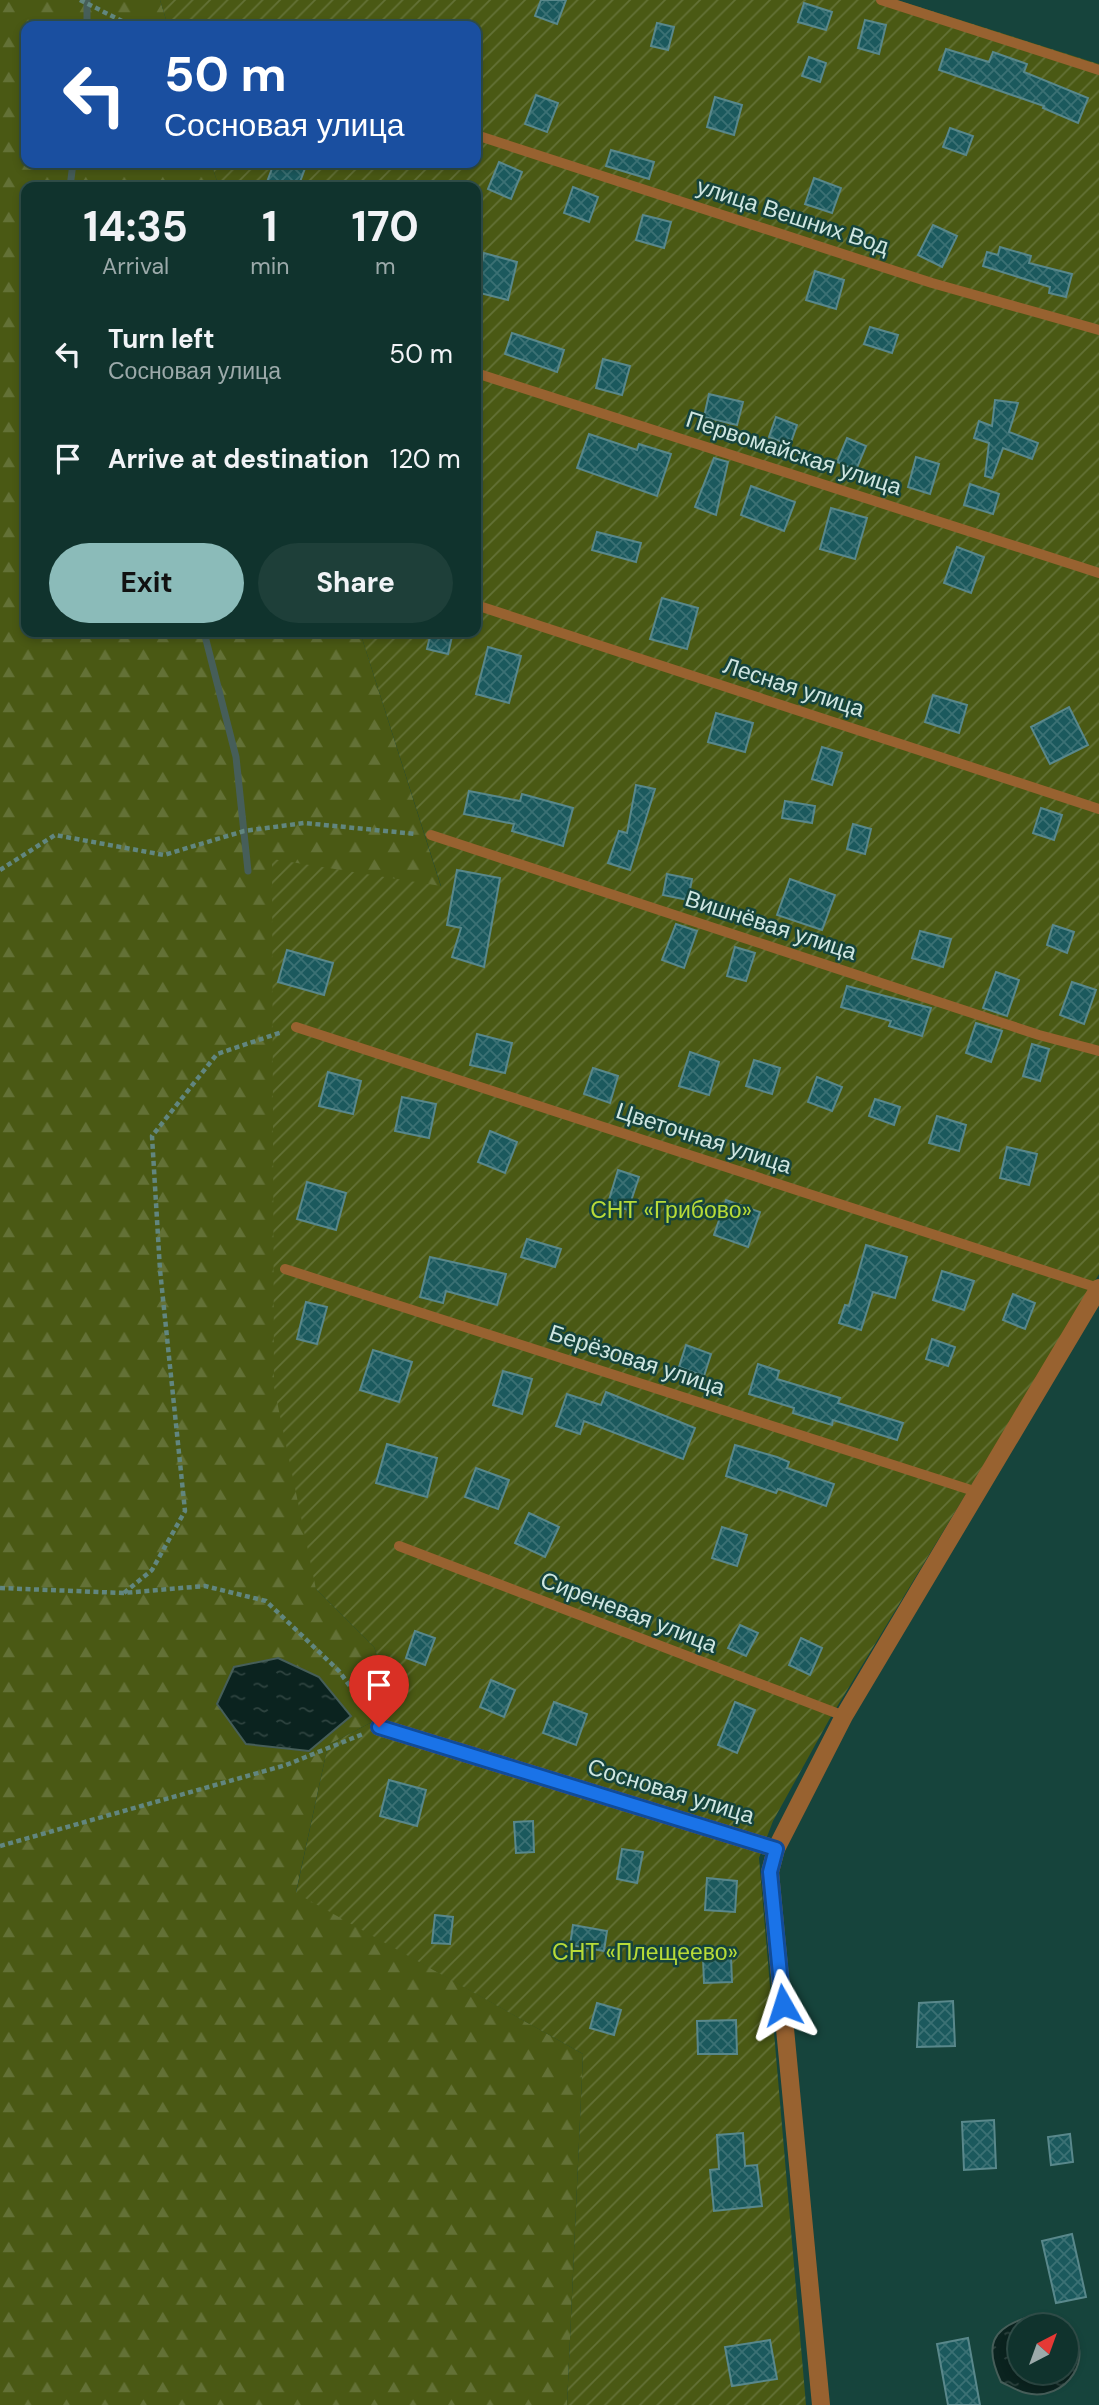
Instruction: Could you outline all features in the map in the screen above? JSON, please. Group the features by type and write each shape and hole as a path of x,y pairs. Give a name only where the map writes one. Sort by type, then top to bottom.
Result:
{"street":[{"path":"776,1849 844,1716 1099,1288"},
{"name":"Сосновая улица","path":"379,1727 776,1849 770,1872 821,2405"}],"lane":[{"path":"881,0 1099,70"},
{"name":"улица Вешних Вод","path":"481,137 932,283 1099,330"},
{"name":"Первомайская улица","path":"481,375 1099,573"},
{"name":"Лесная улица","path":"481,608 1099,808"},
{"name":"Вишнёвая улица","path":"431,835 1039,1035 1099,1051"},
{"name":"Цветочная улица","path":"296,1027 1099,1288"},
{"name":"Берёзовая улица","path":"285,1269 977,1492"},
{"name":"Сиреневая улица","path":"399,1546 844,1716"}],"path":[{"path":"80,0 122,21"},
{"path":"0,870 55,835 164,855 244,831 304,823 431,835"},
{"path":"123,1593 152,1570 185,1511 160,1270 152,1136 217,1055 296,1027"},
{"path":"0,1588 123,1593 205,1586 266,1601 339,1671 379,1727 286,1765 0,1846"}],"green space":[{"path":"0,0 160,0 166,21 21,21 21,168 213,168 217,182 21,182 21,637 362,637 441,887 272,860 316,1589 374,1647 397,1709 328,1745 296,1892 583,2054 567,2405 0,2405"},
{"name":"СНТ «Грибово»","path":"160,0 897,0 1099,64 1099,1274 829,1720 773,1821 759,1858 806,2405 567,2405 583,2054 296,1893 328,1745 397,1709 374,1647 316,1589 274,1387 272,859 441,886 362,637 481,637 481,182 217,182 213,168 481,168 481,21 166,21"}],"water":[{"path":"278,1658 319,1677 351,1716 309,1751 246,1744 217,1704 234,1667"},
{"path":"1008,2326 1008,2384 1065,2384 1054,2391 1041,2394 1023,2392 1001,2382 992,2349 994,2340"}],"building":[{"path":"541,0 566,0 557,24 535,16"},
{"path":"804,3 832,12 826,30 798,22"},
{"path":"865,20 886,25 879,54 858,48"},
{"path":"657,23 674,27 668,50 651,46"},
{"path":"946,49 989,62 993,52 1027,64 1024,72 1088,98 1078,123 1043,108 1044,106 939,70"},
{"path":"809,57 826,63 820,82 802,76"},
{"path":"536,95 558,103 547,132 525,124"},
{"path":"715,97 742,105 734,135 707,127"},
{"path":"950,128 973,136 966,155 943,147"},
{"path":"611,150 654,162 649,179 606,166"},
{"path":"499,162 522,172 511,199 488,189"},
{"path":"272,168 305,168 300,182 267,182"},
{"path":"814,178 841,188 832,213 805,204"},
{"path":"573,187 598,197 589,222 564,213"},
{"path":"643,215 671,222 664,248 636,240"},
{"path":"933,225 957,236 942,267 918,255"},
{"path":"1000,247 1031,256 1029,263 1072,274 1066,297 1049,293 1050,287 983,266 987,252 998,255"},
{"path":"484,253 517,262 508,300 481,293"},
{"path":"815,271 844,280 836,309 806,300"},
{"path":"870,327 898,335 892,353 864,344"},
{"path":"512,333 564,350 557,372 505,354"},
{"path":"603,359 630,366 622,395 596,388"},
{"path":"709,394 743,402 737,425 704,417"},
{"path":"995,400 1018,403 1009,432 1038,443 1032,459 1003,448 992,478 985,476 989,443 974,438 979,421 992,426"},
{"path":"776,417 797,425 790,445 769,437"},
{"path":"589,434 637,450 639,444 671,454 657,496 577,468"},
{"path":"847,438 866,446 856,470 837,462"},
{"path":"916,457 939,464 930,494 908,487"},
{"path":"714,458 728,462 716,515 695,507"},
{"path":"970,484 999,494 993,514 964,505"},
{"path":"751,486 795,502 784,531 741,515"},
{"path":"831,508 867,518 855,559 820,549"},
{"path":"597,532 641,543 636,562 592,550"},
{"path":"957,547 984,557 971,593 944,583"},
{"path":"662,598 698,608 687,649 650,639"},
{"path":"430,637 452,637 448,654 427,649"},
{"path":"488,647 521,656 509,703 476,694"},
{"path":"933,695 967,705 959,733 925,722"},
{"path":"1069,707 1088,745 1050,764 1031,727"},
{"path":"716,713 753,723 745,752 708,742"},
{"path":"822,747 842,753 832,785 812,779"},
{"path":"636,785 655,789 630,870 608,863 619,831 627,833"},
{"path":"469,791 520,801 522,794 573,808 563,846 512,831 514,824 464,814"},
{"path":"785,801 815,806 812,823 782,818"},
{"path":"1041,808 1062,815 1054,840 1033,833"},
{"path":"853,824 871,829 865,854 847,849"},
{"path":"457,870 500,878 484,967 452,957 461,928 447,925"},
{"path":"667,874 692,879 688,900 663,895"},
{"path":"790,879 835,895 822,930 777,915"},
{"path":"676,924 697,931 684,968 662,960"},
{"path":"1053,925 1074,932 1067,953 1047,945"},
{"path":"920,931 951,939 943,967 912,958"},
{"path":"735,947 755,953 746,981 727,976"},
{"path":"287,950 333,963 324,995 278,982"},
{"path":"996,972 1019,980 1007,1016 983,1008"},
{"path":"1072,982 1096,990 1084,1024 1060,1015"},
{"path":"847,986 931,1008 922,1036 889,1026 891,1021 841,1007"},
{"path":"976,1023 1002,1031 991,1062 966,1053"},
{"path":"477,1034 512,1043 505,1073 470,1065"},
{"path":"1032,1044 1049,1049 1040,1081 1023,1076"},
{"path":"690,1052 719,1062 709,1095 679,1086"},
{"path":"754,1060 780,1068 772,1094 746,1086"},
{"path":"593,1068 618,1076 610,1103 584,1094"},
{"path":"328,1072 361,1081 353,1114 319,1106"},
{"path":"817,1077 842,1087 832,1111 808,1102"},
{"path":"402,1097 436,1104 429,1138 395,1131"},
{"path":"875,1099 900,1107 894,1125 869,1116"},
{"path":"937,1116 966,1125 959,1151 929,1143"},
{"path":"490,1131 517,1142 505,1173 478,1162"},
{"path":"1007,1147 1037,1154 1029,1185 1000,1178"},
{"path":"618,1170 639,1177 628,1210 608,1203"},
{"path":"307,1182 346,1193 336,1230 297,1219"},
{"path":"726,1200 760,1212 748,1247 714,1235"},
{"path":"527,1239 561,1249 555,1267 521,1257"},
{"path":"866,1245 907,1257 895,1298 873,1292 861,1330 839,1323 845,1305 849,1306"},
{"path":"430,1257 506,1274 497,1305 446,1291 443,1303 420,1297"},
{"path":"942,1271 974,1281 964,1310 933,1300"},
{"path":"1013,1294 1035,1303 1025,1329 1003,1320"},
{"path":"306,1302 327,1307 317,1344 297,1339"},
{"path":"932,1339 955,1347 948,1366 926,1359"},
{"path":"686,1345 711,1354 704,1376 679,1367"},
{"path":"373,1350 412,1362 399,1402 360,1390"},
{"path":"758,1364 779,1371 777,1379 840,1398 838,1403 903,1423 897,1440 833,1420 832,1425 793,1413 794,1408 749,1394"},
{"path":"503,1371 532,1379 522,1414 493,1405"},
{"path":"606,1392 695,1428 683,1459 584,1421 580,1434 556,1426 567,1394 601,1405"},
{"path":"387,1444 437,1458 427,1497 376,1483"},
{"path":"735,1445 777,1457 789,1462 787,1468 834,1484 826,1506 778,1489 776,1493 726,1476"},
{"path":"476,1468 509,1480 498,1509 465,1497"},
{"path":"529,1513 559,1527 545,1557 515,1543"},
{"path":"722,1527 747,1535 737,1566 712,1558"},
{"path":"740,1625 758,1633 746,1656 728,1648"},
{"path":"415,1631 435,1638 425,1665 406,1658"},
{"path":"801,1638 822,1648 810,1675 789,1665"},
{"path":"491,1680 515,1690 504,1717 480,1707"},
{"path":"554,1702 587,1714 576,1745 543,1733"},
{"path":"735,1702 755,1710 737,1753 718,1745"},
{"path":"389,1780 426,1790 417,1826 380,1816"},
{"path":"533,1821 534,1852 516,1853 514,1822"},
{"path":"622,1849 643,1852 637,1883 617,1879"},
{"path":"707,1878 737,1881 735,1912 705,1910"},
{"path":"435,1915 453,1917 450,1944 432,1943"},
{"path":"573,1925 607,1931 604,1951 570,1945"},
{"path":"731,1957 732,1982 704,1983 703,1958"},
{"path":"953,2001 955,2046 917,2047 919,2003"},
{"path":"597,2003 621,2010 614,2035 590,2028"},
{"path":"736,2020 737,2054 698,2054 697,2021"},
{"path":"994,2120 996,2168 964,2170 962,2122"},
{"path":"743,2133 745,2166 757,2165 762,2206 714,2211 710,2170 719,2169 717,2135"},
{"path":"1070,2134 1073,2162 1051,2165 1048,2137"},
{"path":"1072,2234 1086,2297 1056,2303 1042,2241"},
{"path":"968,2338 980,2405 948,2405 937,2344"},
{"path":"770,2340 777,2379 732,2386 725,2347"}],"waterway":[{"path":"87,0 87,21"},
{"path":"71,182 72,168"},
{"path":"205,637 236,757 248,871"}],"route":[{"path":"379,1727 776,1849 770,1872 783,2005"}],"park label":[{"name":"СНТ «Плещеево»","path":"645,1952"}]}
